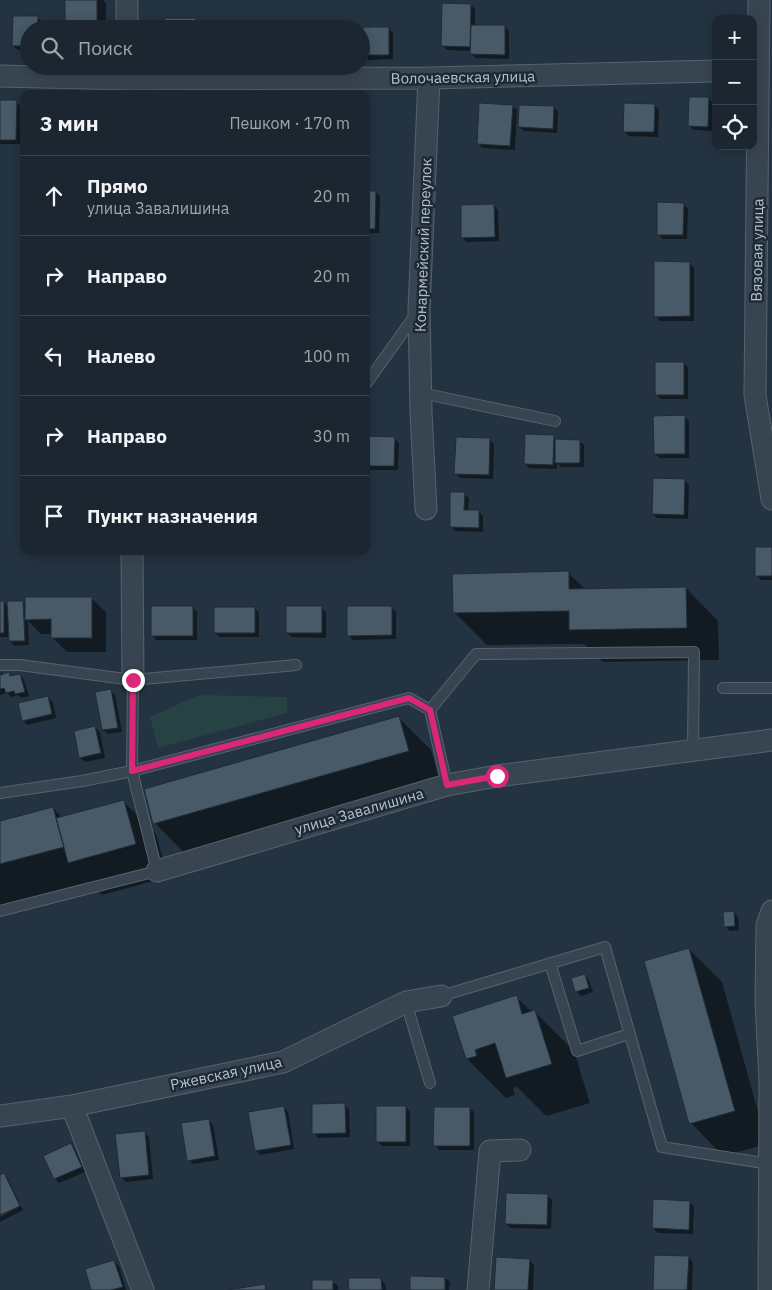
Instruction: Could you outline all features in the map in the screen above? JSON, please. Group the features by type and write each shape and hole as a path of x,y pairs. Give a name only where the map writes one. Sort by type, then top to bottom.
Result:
{"street":[{"path":"127,0 127,20"},
{"name":"Вязовая улица","path":"759,0 761,70 755,395 772,499"},
{"name":"Волочаевская улица","path":"0,76 128,80 429,78 712,71"},
{"name":"Конармейский переулок","path":"426,509 419,310 429,78"},
{"path":"132,555 133,680"},
{"name":"улица Завалишина","path":"157,871 447,785 497,776 772,740"},
{"path":"769,1290 770,919"},
{"name":"Ржевская улица","path":"0,1116 72,1106 283,1062 406,1002 440,996"},
{"path":"72,1106 143,1290"},
{"path":"478,1290 490,1151 520,1150"}],"lane":[{"path":"370,378 419,310"},
{"path":"421,403 555,421"},
{"path":"430,710 476,654 694,652 693,750"},
{"path":"0,665 20,665 133,680 296,666"},
{"path":"0,911 157,871 132,771 133,680"},
{"path":"723,688 772,688"},
{"path":"0,793 82,781 132,771 409,698 430,710 447,785"},
{"path":"440,996 605,947 662,1147 770,1164"},
{"path":"550,963 577,1051 629,1034"},
{"path":"406,1002 430,1083"}],"green space":[{"path":"199,695 287,697 287,713 158,748 150,717"}],"building":[{"path":"65,0 97,0 97,20 65,20"},
{"path":"442,3 471,4 470,47 441,46"},
{"path":"13,16 38,16 38,20 20,20 20,46 12,46"},
{"path":"165,18 196,18 196,20 165,20"},
{"path":"471,25 505,25 505,55 470,54"},
{"path":"370,27 389,27 389,55 370,55"},
{"path":"689,97 709,97 708,127 688,126"},
{"path":"0,100 17,100 16,140 0,140"},
{"path":"479,103 513,105 510,146 477,144"},
{"path":"624,103 655,104 654,132 623,132"},
{"path":"519,105 554,106 553,129 518,127"},
{"path":"370,191 376,191 375,229 370,229"},
{"path":"657,202 684,203 683,235 657,235"},
{"path":"494,204 495,237 461,238 461,205"},
{"path":"654,261 690,262 690,316 654,317"},
{"path":"655,362 684,362 684,395 655,395"},
{"path":"685,415 685,454 654,454 653,416"},
{"path":"525,434 554,435 553,465 524,464"},
{"path":"370,436 395,437 394,466 370,466"},
{"path":"456,437 490,438 489,475 454,474"},
{"path":"555,439 580,440 580,463 555,463"},
{"path":"653,478 685,479 684,515 652,514"},
{"path":"450,492 465,492 464,510 479,510 479,528 450,527"},
{"path":"755,547 772,547 772,576 755,576"},
{"path":"569,571 569,589 686,587 687,628 569,630 569,611 453,613 452,574"},
{"path":"25,597 92,597 92,638 51,638 51,619 25,620"},
{"path":"0,601 4,601 4,633 0,633"},
{"path":"7,601 23,601 25,641 9,641"},
{"path":"151,606 193,606 193,636 151,636"},
{"path":"286,606 322,606 322,633 286,633"},
{"path":"347,606 392,606 392,635 347,636"},
{"path":"214,607 255,607 255,633 214,633"},
{"path":"0,672 1,675 9,672 10,676 20,674 25,692 15,694 14,691 6,693 4,688 0,689"},
{"path":"111,689 118,728 102,730 95,692"},
{"path":"48,696 52,714 22,721 18,703"},
{"path":"399,716 409,751 153,824 144,789"},
{"path":"95,726 101,753 79,758 74,731"},
{"path":"124,800 136,844 68,863 56,818"},
{"path":"53,807 64,847 0,864 0,821"},
{"path":"734,911 735,926 724,927 723,912"},
{"path":"689,948 735,1111 689,1124 644,961"},
{"path":"585,974 589,988 575,992 571,978"},
{"path":"517,995 522,1014 535,1010 552,1064 506,1078 495,1043 475,1050 477,1056 466,1059 452,1016"},
{"path":"345,1103 346,1133 312,1134 312,1104"},
{"path":"284,1106 291,1145 255,1151 248,1112"},
{"path":"376,1106 406,1106 406,1142 376,1142"},
{"path":"434,1107 470,1107 470,1146 433,1146"},
{"path":"209,1119 215,1156 187,1161 181,1123"},
{"path":"145,1131 149,1175 120,1178 115,1134"},
{"path":"71,1143 82,1167 54,1179 43,1156"},
{"path":"4,1173 20,1206 0,1215 0,1175"},
{"path":"506,1193 548,1194 547,1225 505,1224"},
{"path":"653,1199 690,1201 689,1230 652,1228"},
{"path":"654,1255 689,1256 687,1290 653,1290"},
{"path":"496,1257 530,1259 528,1290 494,1290"},
{"path":"114,1260 123,1287 111,1290 91,1290 85,1269"},
{"path":"410,1276 445,1277 445,1290 410,1290"},
{"path":"348,1278 381,1278 382,1290 349,1290"},
{"path":"312,1280 333,1280 333,1290 312,1290"},
{"path":"265,1284 266,1290 228,1290"}],"route":[{"path":"133,680 132,771 409,698 430,710 447,785 497,776"}]}
